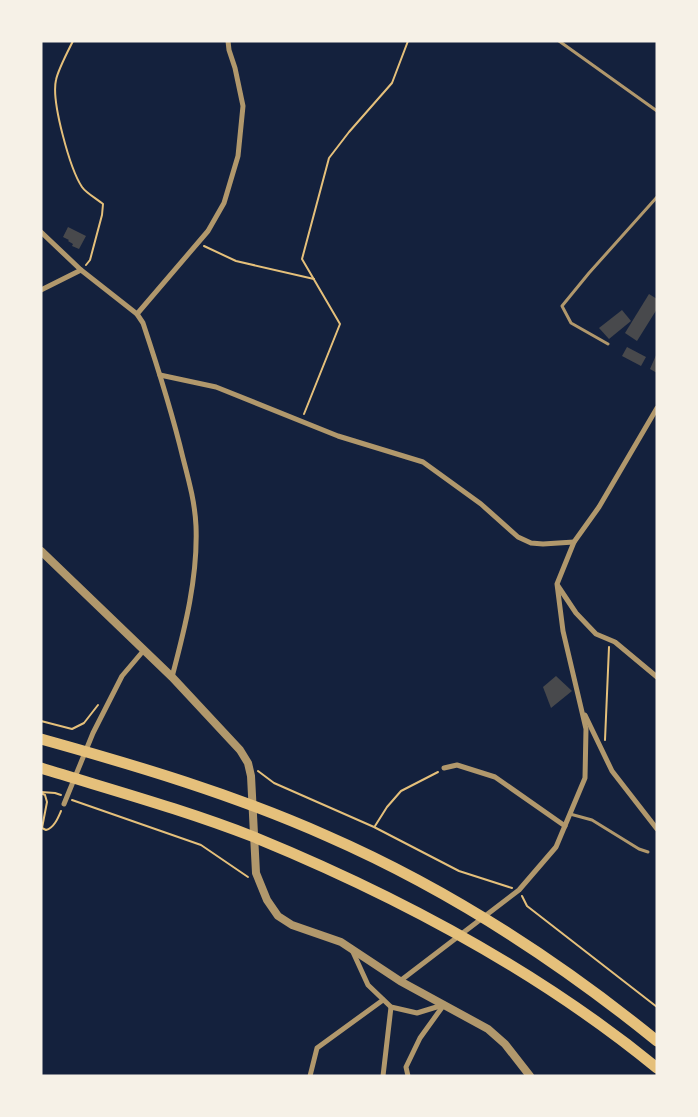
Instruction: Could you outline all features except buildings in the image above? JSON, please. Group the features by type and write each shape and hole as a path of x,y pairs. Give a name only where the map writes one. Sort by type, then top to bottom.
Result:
{"highway":[{"path":"41,738 203,787 327,835 406,873 482,916 554,962 657,1041"},
{"path":"41,768 170,807 253,837 376,891 495,954 570,1003 657,1068"}],"street":[{"path":"138,314 208,231 224,203 238,156 243,106 228,41"},
{"path":"41,232 81,270 138,314 143,323 174,419 192,492 196,527 194,567 186,622 172,677"},
{"path":"41,290 81,270"},
{"path":"160,374 216,387 338,436 423,462 482,504 518,537 531,543 574,542"},
{"path":"400,980 519,890 556,847 585,778 586,729 563,631 557,584 574,542 599,507 657,408"},
{"path":"41,551 172,677 231,738 248,763 251,776 254,865 259,884 272,908 285,921 352,948 443,1006 488,1029 499,1037 530,1076"},
{"path":"557,584 576,613 596,634 615,642 657,677"},
{"path":"64,804 92,733 122,676 144,650"},
{"path":"580,705 612,771 657,829"},
{"path":"444,768 457,765 495,777 565,826"},
{"path":"352,948 368,986 391,1007 416,1013 443,1006"},
{"path":"310,1076 317,1048 383,1000"},
{"path":"408,1076 406,1066 420,1038 443,1006"},
{"path":"383,1076 391,1007"}],"lane":[{"path":"559,41 657,111"},
{"path":"608,344 571,323 562,306 657,197"},
{"path":"570,814 592,820 639,849 648,852"}],"path":[{"path":"73,41 56,80 58,116 76,176 84,189 103,204 102,215 90,260 81,270"},
{"path":"301,420 340,324 302,259 329,158 392,83 408,41"},
{"path":"197,243 236,261 314,279"},
{"path":"604,754 607,728 609,640"},
{"path":"41,721 72,730 84,723 101,701"},
{"path":"248,763 274,783 374,827 459,872 519,890 527,906 657,1007"},
{"path":"374,827 387,807 401,792 444,768"},
{"path":"41,793 47,802 42,822 42,828 46,830 53,826 64,804"},
{"path":"41,793 55,793 63,796"},
{"path":"71,799 201,845 259,884"}]}
